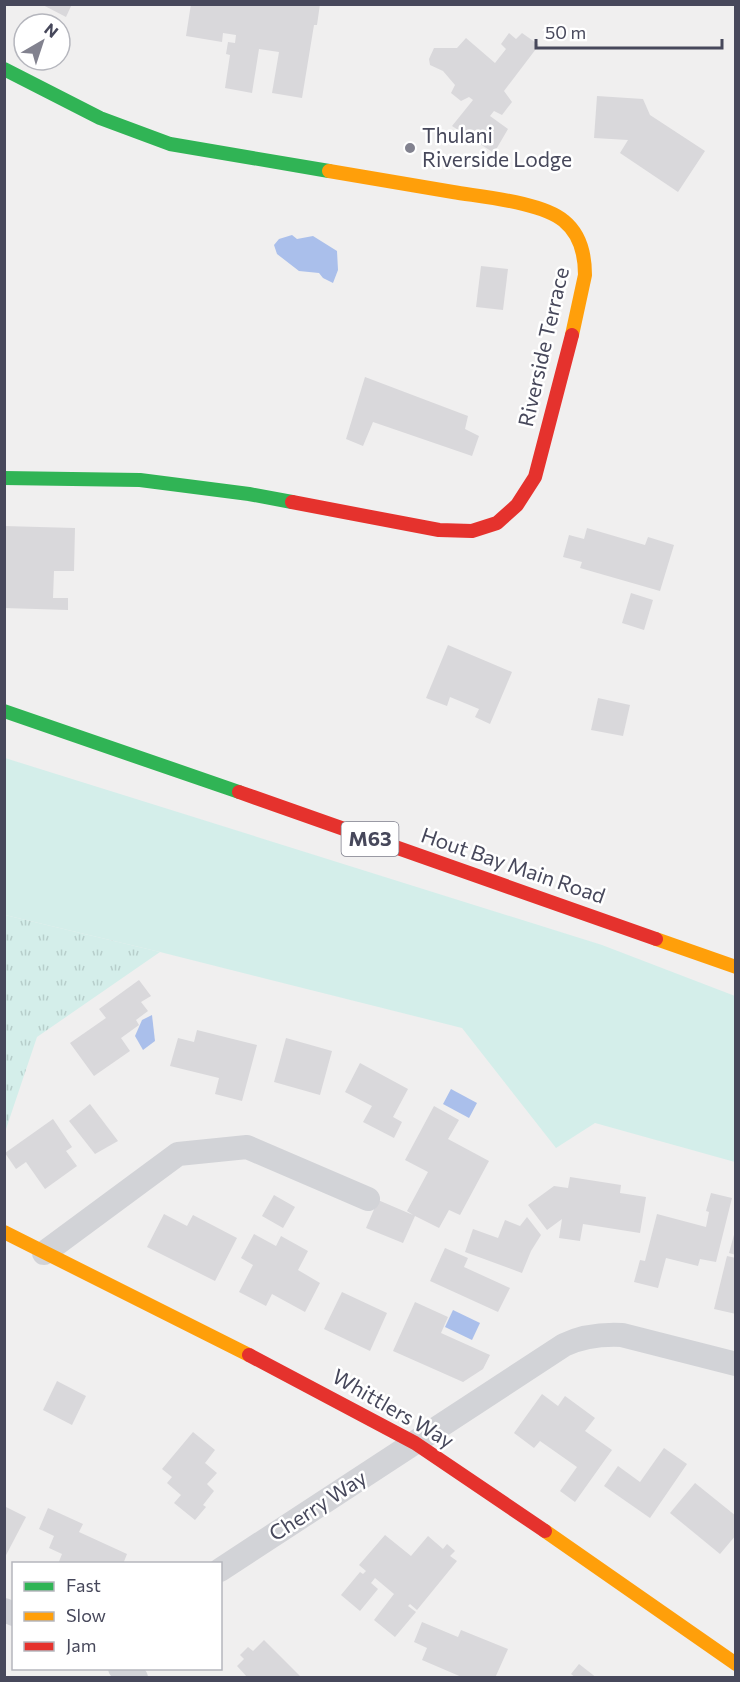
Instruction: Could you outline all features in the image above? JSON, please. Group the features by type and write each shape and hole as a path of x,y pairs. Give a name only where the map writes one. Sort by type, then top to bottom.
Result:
{"street":[{"name":"Riverside Terrace","path":"4,69 100,117 170,144 513,202 544,211 562,220 578,237 583,254 585,275 568,355 535,477 528,490 508,515 485,529 461,532 439,530 249,494 140,480 4,478"},
{"name":"Hout Bay Main Road","path":"4,711 735,967"},
{"path":"44,1253 178,1154 247,1147 368,1199"},
{"name":"Whittlers Way","path":"4,1233 180,1319 415,1443 556,1538 735,1664"},
{"name":"Cherry Way","path":"222,1569 564,1345 588,1336 607,1334 631,1336 734,1366"}],"green space":[{"path":"5,758 602,945 735,996 735,1162 595,1123 556,1148 462,1028 5,915"},
{"path":"5,915 160,952 37,1037 5,1132"}],"water":[{"path":"292,235 297,239 313,236 337,251 338,270 333,283 319,273 299,271 277,254 274,245 279,239"},
{"path":"152,1015 155,1041 143,1050 135,1036 142,1020"},
{"path":"451,1089 477,1103 469,1118 443,1104"},
{"path":"453,1310 480,1323 472,1340 445,1327"}],"building":[{"path":"41,4 72,4 68,12 56,12"},
{"path":"191,4 320,4 317,25 314,25 302,98 272,93 279,52 259,49 252,93 225,88 230,55 226,54 228,42 235,43 236,35 223,33 222,42 186,36"},
{"path":"509,33 516,39 522,33 539,45 504,91 512,102 502,115 494,111 490,116 508,129 494,153 452,126 473,100 469,97 461,101 451,93 455,85 443,71 430,65 429,59 434,48 457,48 466,38 495,63 506,49 501,44"},
{"path":"597,96 643,99 650,115 705,151 678,192 620,153 628,140 594,138"},
{"path":"481,266 508,269 503,310 476,307"},
{"path":"365,377 468,416 465,429 479,436 472,456 373,422 363,446 346,439"},
{"path":"4,526 75,528 74,571 54,571 53,598 68,598 68,610 4,608"},
{"path":"587,528 645,545 648,537 674,545 660,591 580,568 582,562 563,557 569,535 584,539"},
{"path":"631,593 653,600 644,630 622,623"},
{"path":"448,645 512,672 490,724 475,717 479,709 450,697 447,706 426,698"},
{"path":"598,698 630,705 623,736 591,730"},
{"path":"139,980 151,996 141,1002 148,1011 136,1020 139,1025 121,1038 130,1051 94,1076 70,1043 106,1018 99,1009"},
{"path":"197,1030 257,1045 242,1101 215,1094 219,1078 170,1066 178,1038 194,1042"},
{"path":"286,1038 332,1051 320,1095 274,1082"},
{"path":"360,1063 408,1089 393,1117 402,1122 394,1138 363,1122 372,1106 345,1092"},
{"path":"90,1104 118,1141 95,1154 69,1121"},
{"path":"434,1106 459,1120 448,1139 489,1161 460,1215 449,1210 439,1228 415,1216 403,1243 366,1228 378,1200 413,1215 407,1211 428,1172 405,1160"},
{"path":"53,1119 72,1147 66,1151 77,1166 45,1189 26,1162 16,1169 5,1153"},
{"path":"570,1177 621,1185 620,1193 646,1197 640,1233 583,1224 580,1241 559,1238 562,1219 547,1230 528,1205 554,1186 568,1188"},
{"path":"711,1193 732,1198 716,1262 700,1259 698,1266 666,1258 658,1288 634,1282 640,1260 645,1261 657,1214 706,1227 709,1212 706,1211"},
{"path":"274,1195 295,1207 283,1228 262,1216"},
{"path":"164,1214 187,1226 193,1215 237,1238 215,1281 147,1247"},
{"path":"527,1217 541,1235 522,1273 465,1252 473,1229 498,1238 505,1220 520,1226"},
{"path":"736,1231 736,1255 729,1253"},
{"path":"254,1234 276,1246 281,1236 308,1251 298,1270 320,1283 305,1312 272,1294 266,1306 239,1292 253,1265 241,1258"},
{"path":"445,1248 468,1258 464,1267 510,1288 498,1312 430,1281"},
{"path":"727,1256 736,1258 736,1314 714,1309"},
{"path":"342,1292 387,1313 370,1351 324,1329"},
{"path":"415,1302 448,1317 441,1333 490,1355 483,1369 463,1382 393,1351"},
{"path":"57,1381 86,1396 72,1425 43,1410"},
{"path":"542,1394 558,1406 565,1396 595,1418 585,1431 612,1450 575,1502 560,1491 577,1467 540,1441 534,1448 514,1433"},
{"path":"193,1432 215,1450 205,1463 217,1473 207,1484 214,1491 203,1505 206,1507 195,1520 174,1503 181,1495 167,1483 172,1477 162,1469"},
{"path":"664,1448 687,1464 650,1518 604,1486 618,1466 640,1482"},
{"path":"695,1483 736,1516 736,1535 720,1554 670,1513"},
{"path":"4,1506 26,1517 4,1559"},
{"path":"48,1508 83,1524 79,1532 127,1554 124,1562 59,1562 62,1554 49,1548 54,1536 39,1529"},
{"path":"385,1535 411,1556 428,1536 443,1549 447,1544 455,1551 450,1556 457,1561 417,1610 410,1604 408,1606 416,1612 395,1637 374,1620 394,1594 375,1578 371,1583 378,1589 360,1611 341,1595 360,1572 363,1574 366,1571 359,1565"},
{"path":"422,1622 458,1637 461,1630 508,1649 495,1678 464,1678 422,1660 427,1648 414,1642"},
{"path":"264,1640 302,1678 248,1678 237,1666 244,1659 240,1655 248,1647 253,1651"},
{"path":"579,1664 597,1678 576,1678 571,1674"}],"traffic: fast":[{"path":"4,69 100,118 170,144 329,171"},
{"path":"4,478 140,480 292,502"},
{"path":"4,711 239,792"}],"traffic: slow":[{"path":"329,171 511,201 541,209 564,221 578,239 585,267 572,335"},
{"path":"656,939 736,967"},
{"path":"4,1232 249,1355"},
{"path":"545,1531 736,1664"}],"traffic: jam":[{"path":"292,502 439,530 472,531 497,523 517,505 535,477 572,335"},
{"path":"239,792 656,939"},
{"path":"249,1355 415,1443 545,1531"}],"place":[{"name":"Thulani Riverside Lodge","path":"410,148"}]}
